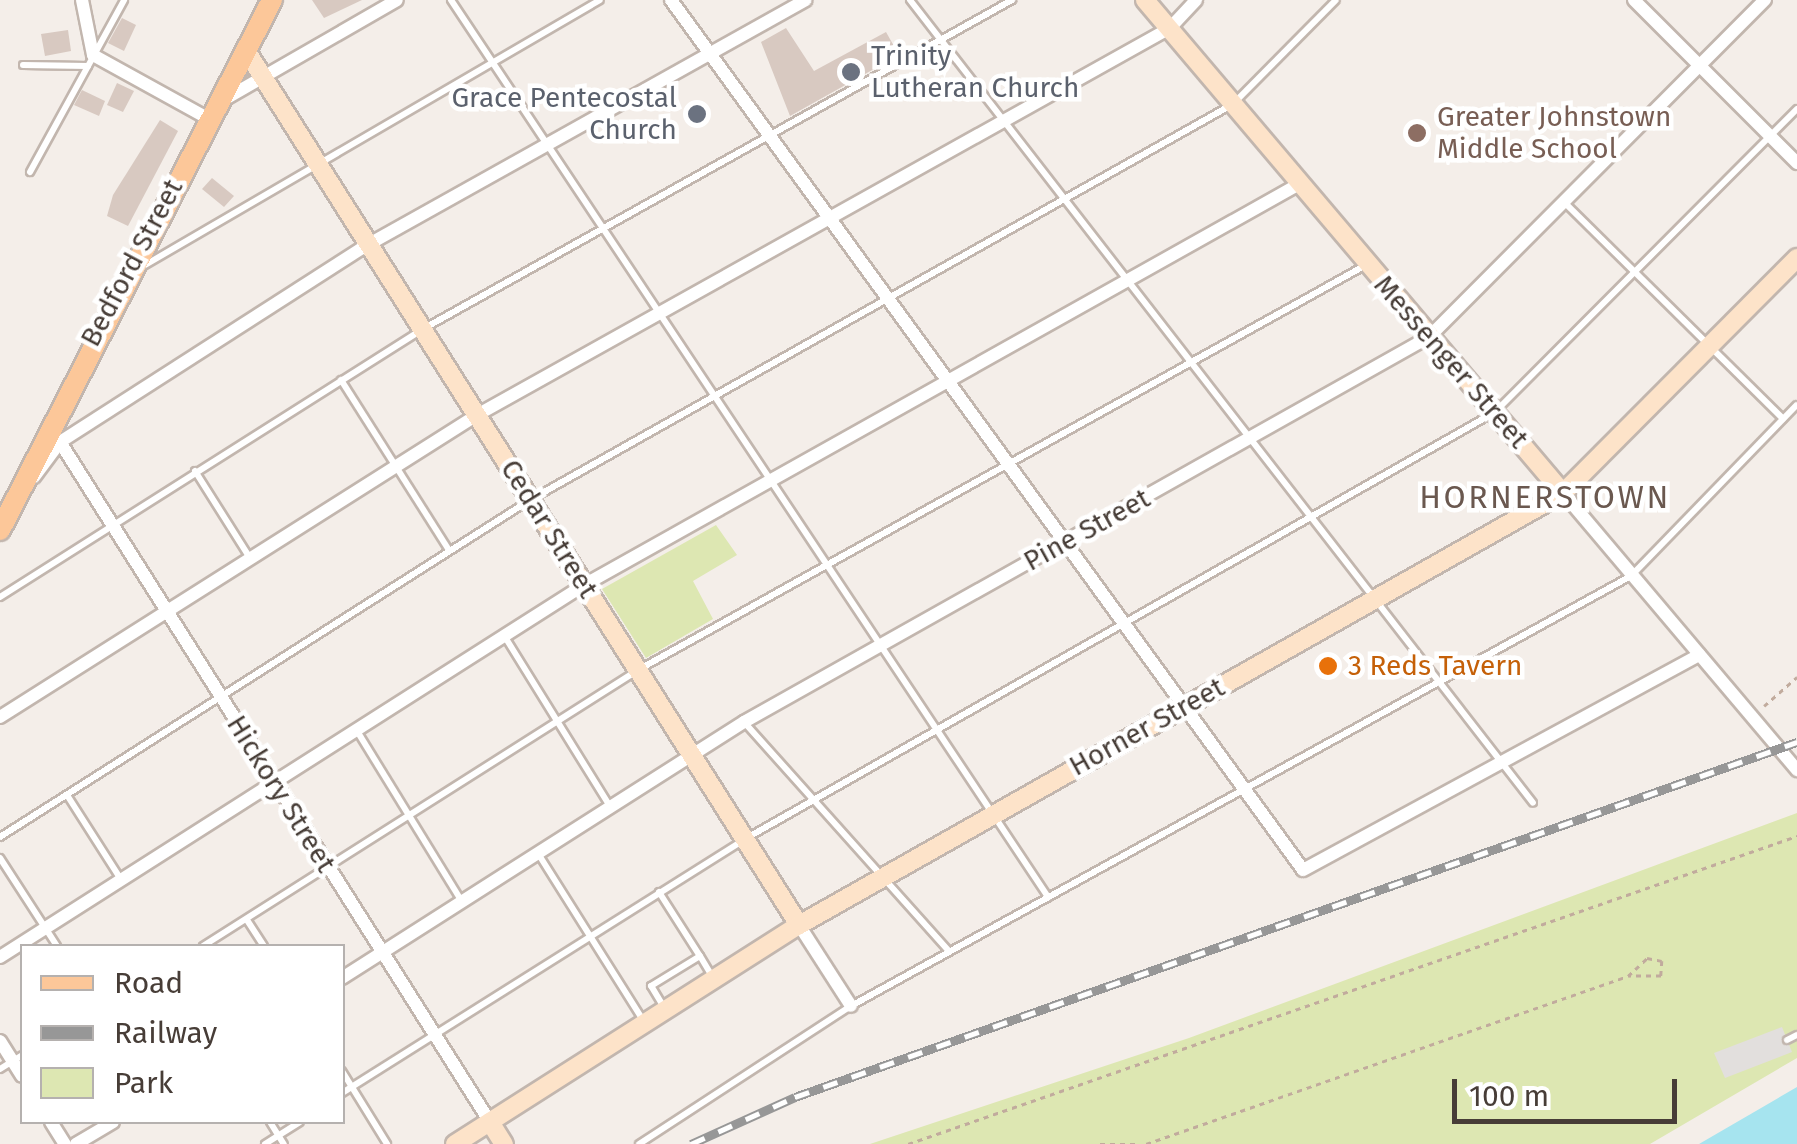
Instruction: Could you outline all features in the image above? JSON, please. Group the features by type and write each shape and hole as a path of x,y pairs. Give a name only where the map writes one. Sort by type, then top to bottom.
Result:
{"main road":[{"name":"Bedford Street","path":"0,530 5,503 272,0"}],"street":[{"path":"82,0 90,60 214,111 262,76 397,0"},
{"path":"671,0 1303,870 1699,655"},
{"path":"21,478 34,477 60,442 369,244 805,0"},
{"name":"Messenger Street","path":"1145,0 1797,770"},
{"path":"0,717 477,415 1170,28 1196,0"},
{"path":"1634,0 1797,163"},
{"name":"Pine Street","path":"345,976 744,722 1429,337 1765,0"},
{"name":"Cedar Street","path":"247,52 851,1006"},
{"path":"21,944 584,585 1125,278 1301,183"},
{"name":"Horner Street","path":"456,1144 799,924 1563,493 1797,258"},
{"name":"Hickory Street","path":"60,442 504,1144"},
{"path":"0,1041 18,1058"},
{"path":"76,1144 110,1124"}],"lane":[{"path":"30,172 124,0"},
{"path":"451,0 1048,897"},
{"path":"128,272 316,160 600,0"},
{"path":"910,0 1532,804"},
{"path":"0,598 110,524 422,329 1012,0"},
{"path":"0,837 217,694 530,500 1233,104 1336,0"},
{"path":"23,65 90,60"},
{"path":"345,1091 745,840 1495,412 1797,109"},
{"path":"1563,201 1783,419"},
{"path":"206,944 329,870 638,670 1187,359 1368,265"},
{"path":"341,380 449,550"},
{"path":"639,1144 851,1006 1245,791 1436,678 1631,576 1797,405"},
{"path":"195,471 250,558"},
{"path":"504,636 610,807"},
{"path":"744,722 949,952"},
{"path":"356,730 462,902"},
{"path":"67,795 121,880"},
{"path":"539,854 645,1024"},
{"path":"0,858 55,944"},
{"path":"659,892 714,980"},
{"path":"248,920 263,944"},
{"path":"666,1010 651,986 700,956"},
{"path":"1787,1040 1797,1035"},
{"path":"0,1069 18,1058"},
{"path":"345,1076 387,1144"},
{"path":"271,1124 284,1144"},
{"path":"265,1144 297,1124"}],"path":[{"path":"1752,717 1797,677"},
{"path":"908,1144 1797,836"},
{"path":"1146,1144 1628,976 1647,958 1662,961 1661,976 1628,976"},
{"path":"1100,1144 1136,1144"}],"green space":[{"path":"716,525 737,555 693,581 713,619 646,658 602,589"},
{"path":"1797,813 1797,1058 1650,1144 870,1144 1189,1038"}],"shaded area":[{"path":"1782,1027 1792,1052 1725,1078 1714,1053"}],"water":[{"path":"1797,1087 1797,1144 1699,1144 1749,1115"}],"building":[{"path":"312,0 362,0 324,18"},
{"path":"122,18 136,25 124,51 108,43"},
{"name":"Trinity Lutheran Church","path":"786,28 814,71 886,32 899,55 790,116 761,42"},
{"path":"68,30 71,51 45,56 41,34"},
{"path":"117,83 134,91 123,112 107,105"},
{"path":"82,90 105,101 99,116 74,105"},
{"path":"160,120 178,131 128,226 107,216 113,195"},
{"path":"212,178 234,196 224,207 202,189"}],"railway":[{"path":"691,1144 795,1097 1797,742"}],"place":[{"name":"Trinity Lutheran Church","path":"851,72"},
{"name":"Grace Pentecostal Church","path":"697,114"},
{"name":"Greater Johnstown Middle School","path":"1417,133"},
{"name":"3 Reds Tavern","path":"1328,666"}],"district":[{"name":"HORNERSTOWN","path":"1545,497"}]}
